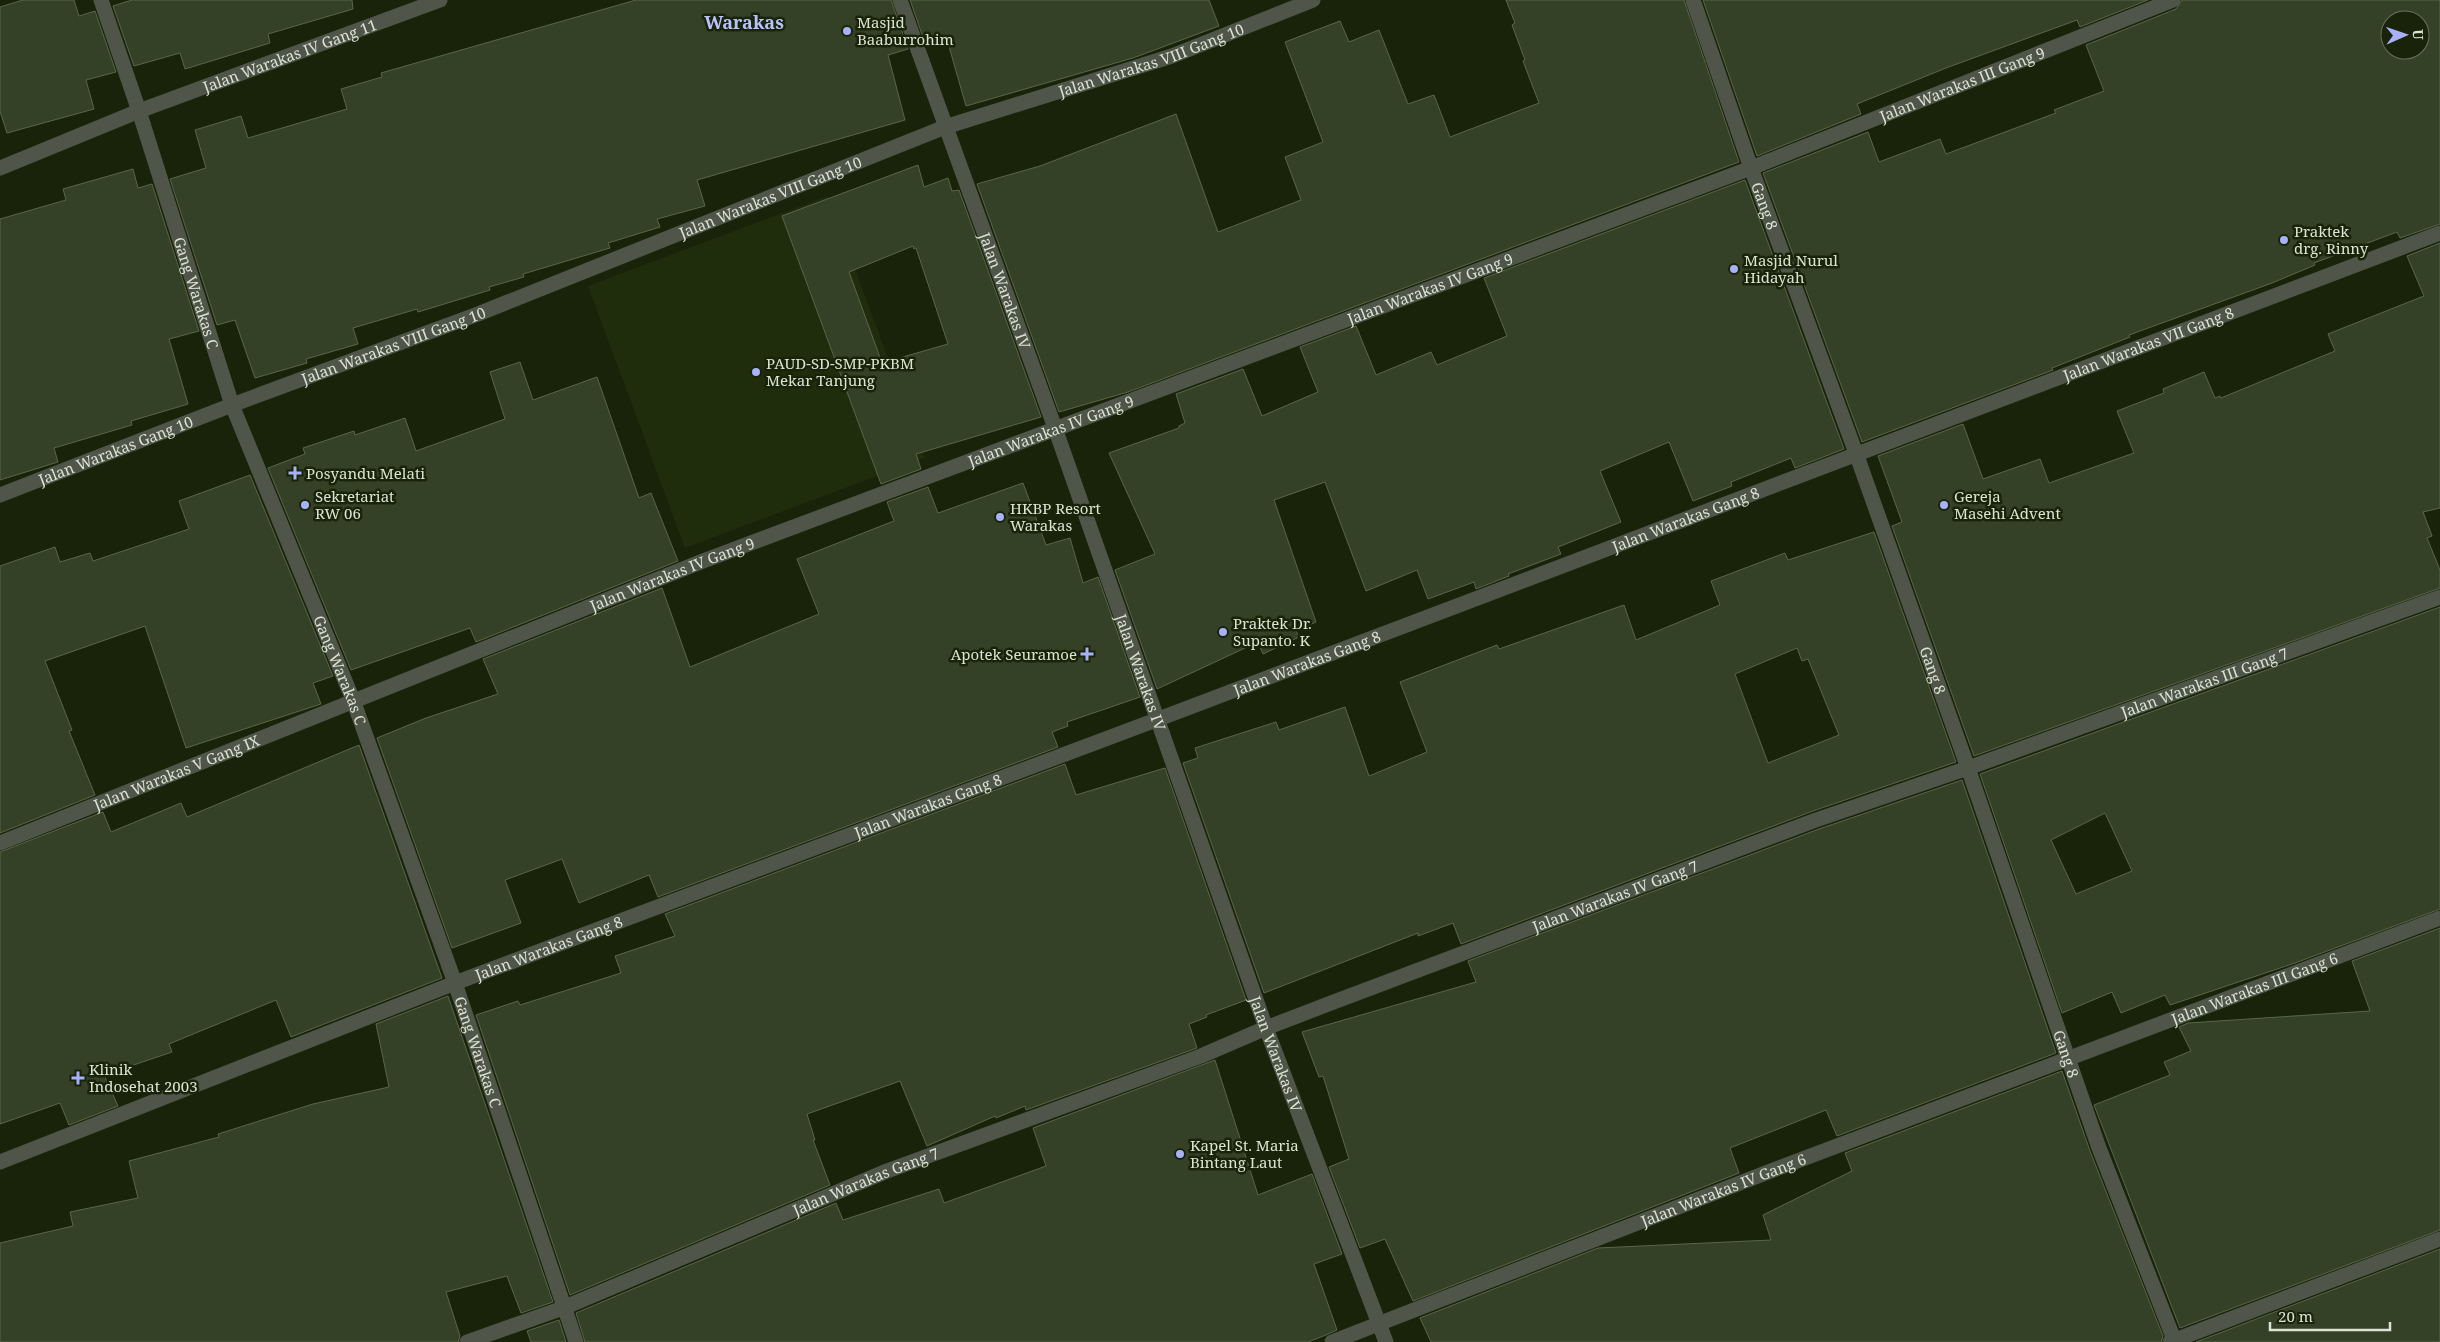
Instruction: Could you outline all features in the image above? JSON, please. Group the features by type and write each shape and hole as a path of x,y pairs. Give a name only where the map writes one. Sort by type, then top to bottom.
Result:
{"street":[{"name":"Gang Warakas C","path":"101,0 139,111 232,405 353,700 455,982 576,1342"},
{"name":"Jalan Warakas IV Gang 11","path":"0,168 139,111 440,0"},
{"name":"Jalan Warakas IV","path":"900,0 1055,428 1156,720 1266,1028 1386,1342"},
{"name":"Jalan Warakas VIII Gang 10","path":"232,405 478,314 945,127 1172,56 1313,0"},
{"name":"Gang 8","path":"1693,0 1751,168 1857,456 1968,768 2109,1174 2173,1341"},
{"name":"Jalan Warakas III Gang 9","path":"1751,168 2173,0"},
{"name":"Jalan Warakas IV Gang 9","path":"353,700 703,561 1751,168"},
{"name":"Jalan Warakas VII Gang 8","path":"1857,456 2440,233"},
{"name":"Jalan Warakas Gang 10","path":"0,495 232,405"},
{"name":"Jalan Warakas Gang 8","path":"0,1162 455,982 1857,456"},
{"name":"Jalan Warakas III Gang 7","path":"1968,768 2440,597"},
{"name":"Jalan Warakas V Gang IX","path":"0,843 353,700"},
{"name":"Jalan Warakas IV Gang 7","path":"1266,1028 1816,820 1968,768"},
{"name":"Jalan Warakas III Gang 6","path":"2069,1059 2440,918"},
{"name":"Jalan Warakas Gang 7","path":"467,1342 563,1308 887,1171 1201,1056 1266,1028"},
{"name":"Jalan Warakas IV Gang 6","path":"1332,1342 1763,1174 2069,1059"},
{"path":"2173,1341 2440,1239"}],"shaded area":[{"name":"PAUD-SD-SMP-PKBM Mekar Tanjung","path":"828,196 925,458 685,548 588,286"}],"building":[{"path":"23,0 74,0 79,16 95,11 116,72 86,80 94,109 7,133 0,111 0,7"},
{"path":"132,0 352,0 353,9 268,34 270,43 185,69 180,53 134,66 113,6"},
{"path":"636,0 891,0 908,49 888,55 905,120 697,180 705,206 657,219 660,227 608,243 610,248 523,274 524,277 489,287 490,290 418,312 417,309 353,328 358,344 306,359 307,363 255,378 235,320 217,325 170,179 206,168 195,130 241,116 248,138 347,109 341,89 382,77 381,73"},
{"path":"910,0 1209,0 1219,26 1133,58 966,106 946,36 925,43"},
{"path":"1506,0 1684,0 1739,162 1128,392 1059,412 977,184 1040,166 1176,114 1218,232 1301,200 1285,157 1323,142 1285,42 1340,21 1349,42 1379,30 1408,104 1434,95 1450,137 1539,103 1523,61 1525,60 1512,25 1515,23"},
{"path":"1703,0 2148,0 2080,27 2077,20 1946,68 1857,104 1861,114 1757,156"},
{"path":"2182,0 2440,0 2440,224 2400,238 2397,232 2314,263 2315,265 2272,283 2129,335 2130,337 2052,368 2053,370 1862,442 1763,173 1868,132 1879,162 1940,139 1946,154 2056,113 2054,110 2104,91 2086,45 2176,9"},
{"path":"918,165 924,187 948,178 952,191 959,190 1041,417 916,454 921,469 881,484 782,216","holes":["913,246 914,249 916,248 948,344 882,363 849,272"]},
{"path":"133,169 138,188 152,184 199,331 169,339 188,404 131,421 132,425 54,448 58,462 0,480 0,219 66,200 63,189"},
{"path":"1745,180 1844,449 1795,468 1791,458 1731,482 1732,486 1693,501 1669,442 1600,471 1621,522 1558,547 1561,554 1508,574 1509,576 1476,589 1474,582 1428,599 1417,570 1366,591 1325,482 1274,500 1316,622 1296,631 1299,637 1263,654 1258,642 1157,689 1115,570 1155,554 1109,453 1179,428 1179,426 1185,423 1176,394 1243,369 1262,416 1318,392 1300,347 1356,326 1376,375 1431,352 1437,365 1507,336 1484,278"},
{"path":"2440,243 2440,508 2423,512 2432,536 2427,538 2440,570 2440,588 1974,756 1892,526 1902,522 1878,456 1963,424 1983,479 2040,459 2049,483 2134,453 2117,411 2164,393 2163,389 2204,372 2215,398 2220,396 2221,398 2335,351 2328,334 2424,296 2407,256"},
{"path":"520,362 533,400 597,377 639,498 651,493 678,561 476,642 470,628 351,670 268,468 305,454 303,448 354,431 355,435 405,418 416,451 505,419 490,372"},
{"path":"250,475 333,676 313,683 321,704 186,748 145,626 45,661 72,730 69,731 95,795 0,833 0,566 55,547 60,562 90,553 93,561 189,529 179,501"},
{"path":"1023,483 1046,545 1070,538 1083,583 1098,577 1140,697 1067,722 1068,726 1052,732 1058,747 658,897 649,875 579,903 562,859 505,880 521,923 452,948 377,738 426,718 498,694 483,659 662,588 690,667 819,614 797,559 894,521 887,502 928,487 938,513"},
{"path":"1874,532 1956,762 1813,811 1461,944 1453,923 1418,936 1418,933 1264,993 1183,763 1198,758 1195,748 1276,722 1279,730 1345,707 1369,776 1427,752 1400,682 1497,645 1499,649 1624,605 1636,640 1720,605 1711,581 1785,553 1788,560","holes":["1797,648 1802,661 1808,659 1839,735 1768,763 1735,674"]},
{"path":"2440,607 2440,909 2295,963 2170,1005 2165,995 2121,1013 2112,992 2062,1013 1980,774","holes":["2105,813 2132,871 2076,894 2051,840"]},
{"path":"359,745 442,978 291,1037 276,1000 169,1044 172,1052 104,1075 118,1106 69,1125 60,1103 0,1124 0,852 103,812 111,832 181,803 187,817"},
{"path":"1065,764 1076,795 1165,768 1246,1000 1206,1015 1207,1017 1189,1024 1197,1048 1026,1110 1025,1106 996,1118 995,1116 927,1146 900,1081 807,1114 815,1140 813,1140 830,1185 570,1295 476,1015 518,1001 520,1005 621,973 615,956 675,936 665,914"},
{"path":"1962,780 2056,1053 1837,1136 1826,1110 1730,1148 1739,1173 1413,1301 1385,1239 1360,1248 1329,1167 1349,1159 1323,1076 1319,1077 1302,1032 1476,982 1468,961 1819,829"},
{"path":"2440,928 2440,1230 2180,1328 2094,1105 2170,1075 2164,1062 2191,1051 2179,1027 2188,1023 2370,1011 2352,961"},
{"path":"448,996 553,1302 521,1313 507,1276 446,1292 460,1336 458,1342 0,1342 0,1243 73,1226 70,1212 138,1198 129,1161 219,1137 218,1134 313,1104 389,1087 376,1024"},
{"path":"1215,1060 1258,1195 1312,1174 1342,1254 1314,1264 1337,1330 1326,1335 1308,1342 585,1342 576,1313 836,1203 843,1220 939,1189 944,1203 1046,1166 1033,1128"},
{"path":"2062,1071 2090,1151 2163,1336 2161,1342 1431,1342 1420,1318 1598,1248 1771,1240 1763,1215 1852,1171 1845,1153"},
{"path":"2440,1249 2440,1342 2196,1342"},
{"path":"559,1320 566,1342 531,1342 527,1331"}],"place":[{"name":"Masjid Baaburrohim","path":"847,31"},
{"name":"Praktek drg. Rinny","path":"2284,240"},
{"name":"Masjid Nurul Hidayah","path":"1734,269"},
{"name":"PAUD-SD-SMP-PKBM Mekar Tanjung","path":"756,372"},
{"name":"Posyandu Melati","path":"295,473"},
{"name":"Sekretariat RW 06","path":"305,505"},
{"name":"Gereja Masehi Advent","path":"1944,505"},
{"name":"HKBP Resort Warakas","path":"1000,517"},
{"name":"Praktek Dr. Supanto. K","path":"1223,632"},
{"name":"Apotek Seuramoe","path":"1087,654"},
{"name":"Klinik Indosehat 2003","path":"78,1078"},
{"name":"Kapel St. Maria Bintang Laut","path":"1180,1154"}],"district":[{"name":"Warakas","path":"744,22"}]}
